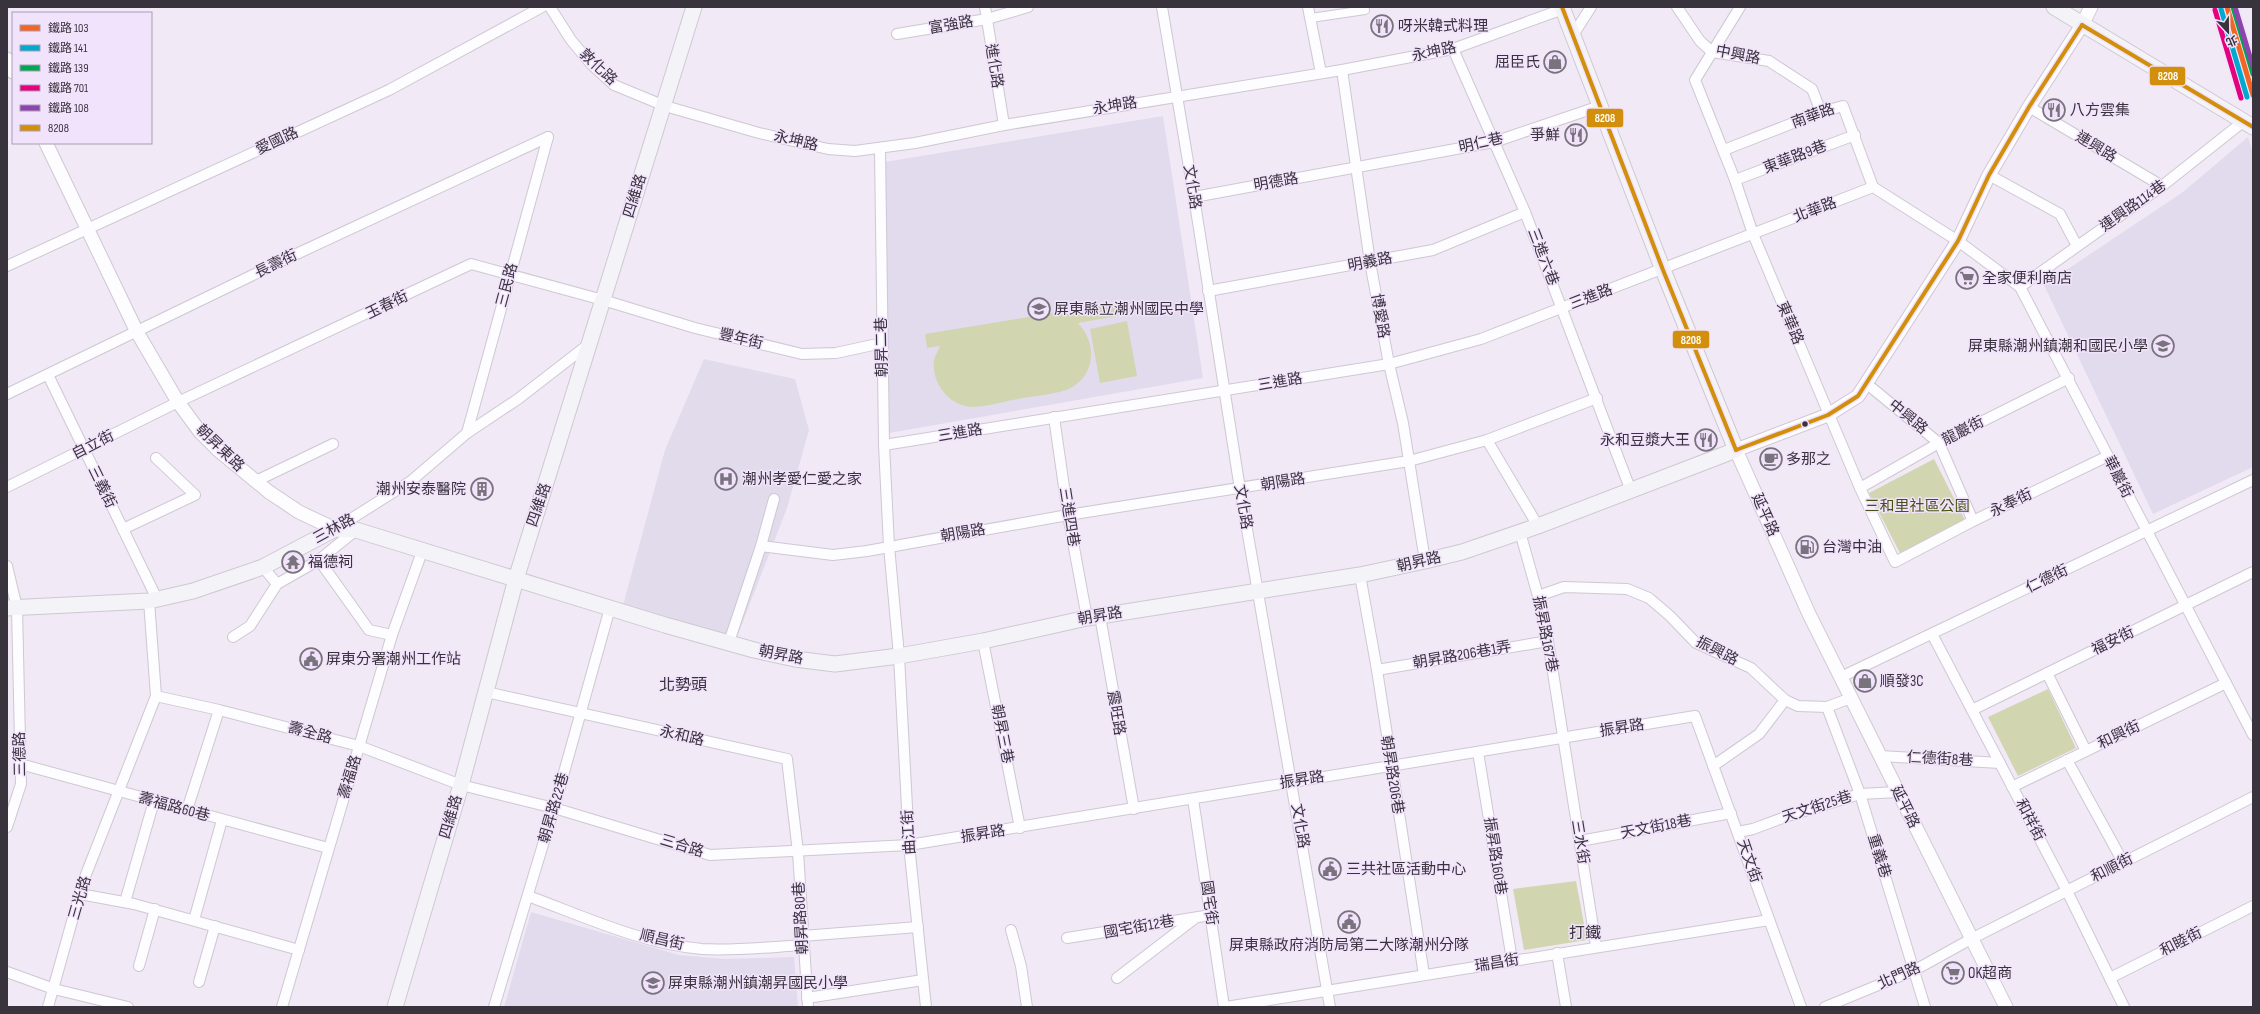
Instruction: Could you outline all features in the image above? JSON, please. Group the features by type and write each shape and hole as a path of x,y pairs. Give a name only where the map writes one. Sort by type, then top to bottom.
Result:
{"main road":[{"name":"四維路","path":"395,1007 461,785 516,579 665,106 694,7"},
{"path":"2054,7 2248,124"},
{"name":"延平路","path":"1562,8 1663,270 1736,450"},
{"name":"朝昇路","path":"516,579 665,625 795,659 835,664 899,656 983,641 1093,617 1360,575 1425,562 1462,552 1538,526 1736,450"},
{"name":"朝昇東路","path":"335,528 356,530 423,549 516,579"},
{"name":"三林路","path":"12,608 153,600 193,590 263,567 335,528"}],"street":[{"name":"愛國路","path":"7,266 389,90 542,7"},
{"name":"敦化路","path":"550,7 571,40 591,64 614,85 665,106"},
{"name":"進化路","path":"985,7 1004,124"},
{"name":"富強路","path":"897,34 987,19 1028,7"},
{"name":"文化路","path":"1162,7 1194,197 1240,489 1292,781 1330,1007"},
{"path":"1308,7 1321,73"},
{"path":"1311,18 1365,10 1364,7"},
{"path":"1573,35 1591,7"},
{"name":"中興路","path":"1677,7 1700,41 1712,52 1769,61 1812,89 1821,112"},
{"path":"1712,52 1740,7"},
{"name":"朝昇路","path":"1736,450 1828,415 1858,396 1958,242 1989,175 2029,107 2082,25 2091,7"},
{"name":"永坤路","path":"665,106 759,133 828,149 855,151 880,149 1004,124 1342,70 1453,49 1562,8"},
{"name":"三進六巷","path":"1453,49 1525,212 1563,308 1631,491"},
{"name":"東華路","path":"1712,52 1695,80 1724,150 1753,234 1828,415 1895,562"},
{"path":"7,59 12,70"},
{"name":"博愛路","path":"1342,70 1358,167 1370,262 1389,364 1403,423 1425,562"},
{"name":"明仁巷","path":"1358,167 1494,142 1600,106"},
{"name":"南華路","path":"1724,150 1821,112 1843,106 1873,187"},
{"name":"連興路","path":"2029,107 2162,186"},
{"name":"連興路114巷","path":"2020,287 2248,124"},
{"name":"東華路9巷","path":"1735,180 1855,135"},
{"name":"三民路","path":"467,433 548,137"},
{"name":"長壽街","path":"7,394 290,257 548,137"},
{"name":"朝昇東路","path":"46,144 137,332 178,402 200,432 218,450 256,481 299,512 335,528"},
{"name":"朝昇二巷","path":"880,149 884,446 889,546 899,656"},
{"name":"明德路","path":"1194,197 1358,167"},
{"path":"1989,175 2060,214 2077,246"},
{"path":"1873,187 1958,242"},
{"name":"北華路","path":"1663,270 1873,187"},
{"name":"明義路","path":"1208,291 1433,250 1525,212"},
{"name":"華巖街","path":"1958,242 2020,287 2069,378 2253,735"},
{"name":"玉春街","path":"178,402 471,264 509,276 603,300"},
{"name":"三進路","path":"884,446 1054,417 1389,364 1474,341 1663,270"},
{"name":"豐年街","path":"603,300 695,328 802,354 836,353 882,343"},
{"name":"三林路","path":"335,528 411,481 467,433 518,400 591,343"},
{"name":"三義街","path":"48,375 123,529 153,600"},
{"name":"龍巖街","path":"1860,488 1939,443 2069,378"},
{"name":"中興路","path":"1867,384 1939,443 1973,521"},
{"name":"朝陽路","path":"889,546 1068,515 1240,489 1409,461 1488,440 1597,398"},
{"name":"自立街","path":"7,487 178,402"},
{"name":"三進四巷","path":"1054,417 1068,515 1093,617"},
{"path":"1488,440 1538,526"},
{"path":"256,481 333,444"},
{"name":"延平路","path":"1736,450 1809,614 2006,1007"},
{"name":"永奉街","path":"1895,562 1973,521 2108,456"},
{"path":"123,529 195,495 156,458"},
{"name":"仁德街","path":"1841,677 2253,480"},
{"path":"729,642 761,546 774,499"},
{"path":"233,638 250,626 277,584 319,560 356,530"},
{"name":"振昇路167巷","path":"1520,532 1538,596 1548,640 1564,738"},
{"path":"761,546 832,554 889,546"},
{"name":"壽福路","path":"282,1007 392,636 423,549"},
{"path":"319,560 369,630 392,636"},
{"name":"三德路","path":"7,566 12,608 21,784 7,827"},
{"path":"263,567 277,584"},
{"name":"福安街","path":"1972,710 2253,572"},
{"name":"朝昇路206巷","path":"1360,575 1377,670 1390,766 1424,975"},
{"name":"振興路","path":"1538,596 1564,587 1627,589 1649,598 1670,616 1696,643 1751,668 1785,700 1798,706 1827,707 1851,698"},
{"path":"118,791 156,696 153,600"},
{"name":"朝昇路22巷","path":"494,1007 554,808 610,608"},
{"name":"震旺路","path":"1093,617 1134,809"},
{"name":"和祥街","path":"1932,634 2067,891 2124,1007"},
{"name":"朝昇路206巷1弄","path":"1377,670 1548,640"},
{"name":"朝昇三巷","path":"983,641 1020,828"},
{"name":"曲江街","path":"899,656 910,845 926,1007"},
{"path":"2047,673 2086,751"},
{"name":"和興街","path":"2012,787 2226,683"},
{"name":"永和路","path":"486,692 787,759 798,852"},
{"name":"壽全路","path":"156,696 219,710 359,746 461,785"},
{"path":"1713,766 1759,734 1785,700"},
{"name":"重義巷","path":"1827,707 1860,794 1915,970 1925,1007"},
{"path":"187,810 219,710"},
{"name":"振昇路","path":"910,845 1134,809 1292,781 1695,716"},
{"name":"天文街","path":"1695,716 1801,1007"},
{"name":"三水街","path":"1564,738 1596,946"},
{"name":"振昇路160巷","path":"1478,752 1512,960"},
{"name":"仁德街8巷","path":"1880,756 2000,763"},
{"path":"2067,760 2123,862"},
{"name":"壽福路60巷","path":"20,764 328,848"},
{"name":"三合路","path":"461,785 554,808 710,855 798,852 910,845"},
{"name":"三光路","path":"48,1007 80,894 118,791"},
{"name":"天文街25巷","path":"1738,832 1753,829 1788,816 1860,794 1898,792"},
{"name":"和順街","path":"1971,939 2253,797"},
{"name":"國宅街","path":"1193,799 1225,1007"},
{"path":"125,902 154,801"},
{"name":"天文街18巷","path":"1580,841 1731,813"},
{"path":"194,920 222,820"},
{"name":"朝昇路80巷","path":"798,852 802,941 807,1002"},
{"path":"80,894 125,902 299,950"},
{"name":"順昌街","path":"528,896 634,934 682,946 702,949 802,941 918,927"},
{"name":"和睦街","path":"2110,978 2253,906"},
{"path":"138,966 155,910"},
{"name":"國宅街12巷","path":"1066,938 1211,915"},
{"path":"1117,978 1195,917"},
{"name":"瑞昌街","path":"1225,1007 1596,946 1769,920"},
{"path":"199,982 215,926"},
{"path":"1011,930 1021,966 1027,1007"},
{"name":"北門路","path":"1825,1007 1915,970 1971,939"},
{"path":"1557,953 1566,1007"},
{"path":"7,972 54,989 128,1007"},
{"path":"807,1002 923,980"}],"shaded area":[{"name":"屏東縣立潮州國民中學","path":"1163,116 1203,378 889,433 879,163"},
{"name":"屏東縣潮州鎮潮和國民小學","path":"2248,137 2253,153 2253,467 2153,514 2044,285 2183,192"},
{"name":"潮州孝愛仁愛之家","path":"704,359 795,379 809,430 787,508 737,637 622,609 665,450"},
{"name":"屏東縣潮州鎮潮昇國民小學","path":"531,912 679,955 724,959 794,957 798,1007 504,1007"}],"green space":[{"path":"1126,301 1128,314 1078,323 1089,341 1091,360 1083,377 1076,385 1066,390 972,407 964,406 949,398 943,392 935,377 934,360 940,346 927,348 925,334"},
{"path":"1127,321 1137,376 1100,383 1090,329"},
{"name":"三和里社區公園","path":"1934,459 1965,520 1900,553 1869,493"},
{"path":"2048,689 2076,748 2018,776 1988,717"},
{"path":"1576,881 1587,940 1524,950 1513,889"}],"rail line":[{"name":"103","path":"2227,7 2253,95"},
{"name":"139","path":"2233,7 2253,74"},
{"name":"108","path":"2235,7 2253,67"},
{"name":"141","path":"2221,9 2247,97"},
{"name":"701","path":"2215,10 2241,98"}],"transit line":[{"name":"8208","path":"1562,7 1663,270 1736,450"},
{"name":"8208","path":"2082,25 2253,127"},
{"name":"8208","path":"1736,450 1828,415 1858,396 1958,241 1989,175 2029,107 2082,25"}],"place":[{"name":"呀米韓式料理","path":"1382,26"},
{"name":"屈臣氏","path":"1555,62"},
{"name":"八方雲集","path":"2054,110"},
{"name":"爭鮮","path":"1576,135"},
{"name":"全家便利商店","path":"1967,278"},
{"name":"屏東縣立潮州國民中學","path":"1039,309"},
{"name":"屏東縣潮州鎮潮和國民小學","path":"2163,346"},
{"name":"永和豆漿大王","path":"1706,440"},
{"name":"多那之","path":"1771,459"},
{"name":"潮州孝愛仁愛之家","path":"726,479"},
{"name":"潮州安泰醫院","path":"482,489"},
{"name":"台灣中油","path":"1807,547"},
{"name":"福德祠","path":"293,562"},
{"name":"屏東分署潮州工作站","path":"311,659"},
{"name":"順發3C","path":"1865,681"},
{"name":"三共社區活動中心","path":"1330,869"},
{"name":"屏東縣政府消防局第二大隊潮州分隊","path":"1349,922"},
{"name":"OK超商","path":"1953,973"},
{"name":"屏東縣潮州鎮潮昇國民小學","path":"653,983"}],"district":[{"name":"北勢頭","path":"683,685"},
{"name":"打鐵","path":"1585,933"}]}
